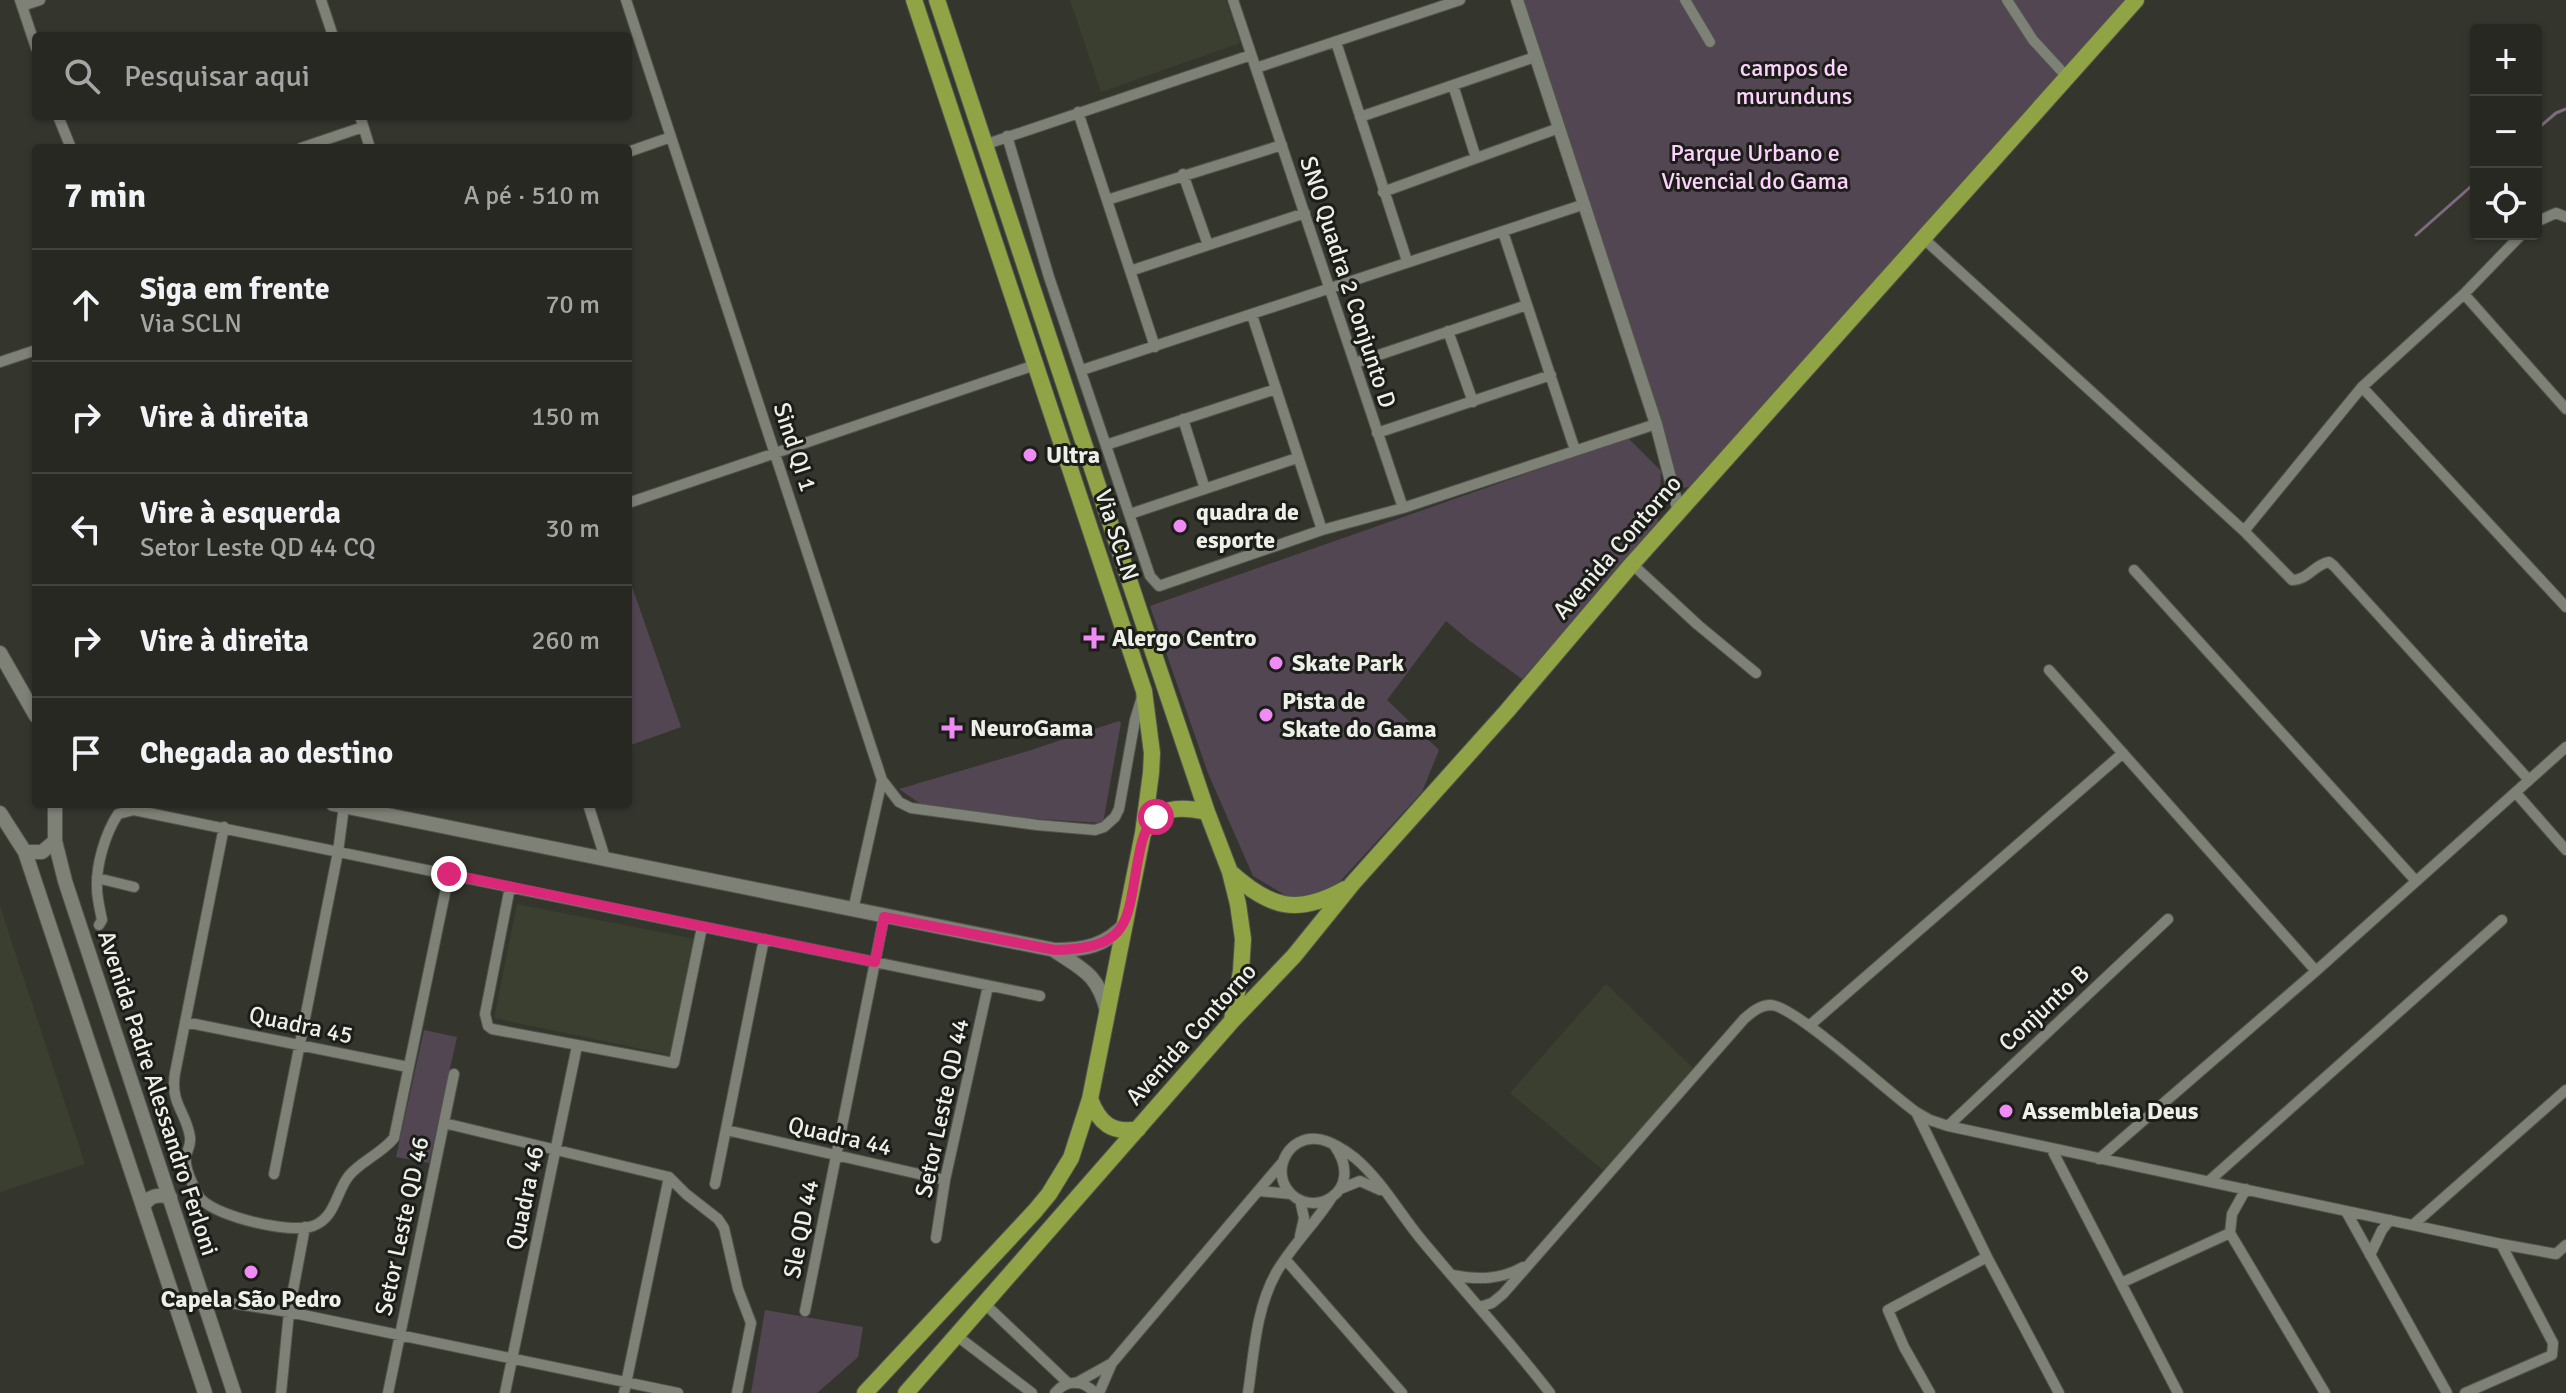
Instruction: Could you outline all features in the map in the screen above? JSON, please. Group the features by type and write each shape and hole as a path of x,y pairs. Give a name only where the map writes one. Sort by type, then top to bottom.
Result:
{"main road":[{"name":"Via SCLN","path":"865,1393 1049,1194 1077,1144 1090,1099 1126,923 1143,833 1152,753 1144,691 914,0"},
{"name":"Avenida Contorno","path":"906,1393 1232,1021 1294,956 1350,887 1507,711 1632,564 2136,0"},
{"name":"Via SCLN","path":"939,7 1139,610 1230,872 1242,923 1243,954 1232,1021"},
{"path":"921,20 939,7"},
{"path":"1120,619 1131,620 1139,610"},
{"path":"1129,646 1137,641 1150,641"},
{"path":"0,653 32,709"},
{"name":"Avenida Padre Alessandro Ferloni","path":"55,808 55,841 65,881 234,1393"},
{"path":"354,808 1055,950 1093,947 1116,935 1126,923"},
{"path":"1143,833 1165,811 1184,808 1207,812"},
{"name":"Avenida Padre Alessandro Ferloni","path":"0,813 25,852 205,1393"},
{"path":"25,852 42,852 55,841"},
{"path":"1230,872 1258,894 1289,906 1317,902 1350,887"},
{"path":"1055,950 1092,976 1103,994 1108,1012"},
{"path":"77,1007 92,997 103,998"},
{"path":"1090,1099 1105,1125 1126,1131 1138,1129"},
{"path":"134,1178 148,1180 160,1170"},
{"path":"143,1207 148,1199 156,1195 170,1197"}],"street":[{"path":"32,36 21,3 40,0"},
{"path":"321,0 332,32"},
{"name":"Sind QI 1","path":"626,0 882,780"},
{"name":"SNO Quadra 2 Conjunto D","path":"1233,0 1403,508"},
{"path":"1256,68 1336,42 1429,5 1460,0"},
{"path":"1517,0 1656,424 1679,512"},
{"path":"1685,0 1710,42"},
{"path":"2007,0 2033,40 2067,77"},
{"path":"1336,42 1407,261"},
{"path":"984,145 1251,55"},
{"path":"1360,117 1535,57"},
{"path":"1453,85 1476,158"},
{"path":"1078,112 1155,347"},
{"path":"60,120 69,144"},
{"path":"310,144 362,122 369,144"},
{"path":"1383,192 1559,128"},
{"path":"1007,136 1049,277 1150,576 1155,583 1163,586 1322,530 1403,508 1656,424"},
{"path":"632,151 671,137"},
{"path":"1107,200 1282,145"},
{"path":"1183,174 1208,245"},
{"path":"1082,370 1585,204"},
{"path":"1130,271 1305,213"},
{"path":"2542,219 2556,213 2566,217"},
{"path":"1503,232 1575,450"},
{"path":"1923,238 2244,531 2292,580 2299,580 2322,563 2329,562 2334,566 2529,780"},
{"path":"2244,531 2362,387 2464,294 2516,240"},
{"path":"2464,294 2566,409"},
{"path":"1355,363 1527,305"},
{"path":"1252,315 1322,530"},
{"path":"1448,331 1473,402"},
{"path":"0,362 32,351"},
{"path":"632,502 1035,365"},
{"path":"1377,433 1551,375"},
{"path":"2362,387 2566,607"},
{"path":"1106,445 1276,389"},
{"path":"1183,419 1205,489"},
{"path":"1130,514 1297,458"},
{"path":"1632,564 1756,673"},
{"path":"2134,570 2415,880"},
{"path":"2049,670 2316,971"},
{"path":"882,780 899,802 911,808 1095,830 1110,822 1119,809 1135,720 1144,691"},
{"path":"2099,1159 2316,971 2566,747"},
{"path":"1809,1026 2123,753"},
{"path":"853,910 882,780"},
{"path":"2516,793 2566,850"},
{"path":"99,925 102,920 97,878 112,823 118,814 133,808"},
{"path":"139,808 338,852 1040,996"},
{"path":"274,1174 338,852 339,808"},
{"path":"589,808 605,858"},
{"path":"224,827 173,1085 174,1098 190,1137 185,1161 201,1199 212,1207 275,1227 305,1227 322,1221 333,1209 346,1179 386,1148 394,1138 449,874"},
{"path":"97,878 134,887"},
{"path":"510,887 485,1020 492,1029 673,1064 702,927"},
{"name":"Sle QD 44","path":"805,1311 884,917"},
{"name":"Conjunto B","path":"1948,1126 2168,919"},
{"path":"2209,1181 2502,920"},
{"path":"715,1184 764,939"},
{"name":"Setor Leste QD 44","path":"936,1238 945,1180 988,986"},
{"path":"1480,1307 1497,1300 1753,1011 1762,1006 1779,1006 1809,1026 1916,1112 1948,1126 2501,1244 2556,1254 2566,1245"},
{"name":"Quadra 45","path":"185,1022 408,1067"},
{"name":"Quadra 46","path":"505,1393 577,1046"},
{"name":"Setor Leste QD 46","path":"388,1393 454,1074"},
{"path":"2414,1224 2566,1090"},
{"path":"1916,1112 1987,1257 2059,1393"},
{"path":"444,1123 669,1177 693,1201 718,1219 724,1228 735,1280 751,1323 737,1393"},
{"name":"Quadra 44","path":"726,1130 945,1180"},
{"path":"985,1304 1072,1383 1097,1393 1112,1363 1259,1191 1288,1152 1297,1143 1316,1138 1359,1161 1547,1392"},
{"path":"1249,1392 1262,1308 1268,1289 1285,1259 1340,1189 1346,1174 1344,1158 1334,1145"},
{"path":"2051,1148 2178,1393"},
{"path":"1282,1163 1281,1174 1285,1185 1296,1197 1304,1218 1298,1242"},
{"path":"625,1388 669,1177"},
{"path":"1340,1189 1360,1181 1386,1193"},
{"path":"2246,1189 2232,1214 2230,1233 2325,1393"},
{"path":"1259,1191 1296,1197 1311,1203 1332,1197"},
{"path":"2347,1213 2447,1393"},
{"path":"2370,1255 2390,1220"},
{"path":"281,1393 289,1312 305,1227"},
{"path":"2121,1283 2230,1233"},
{"path":"2465,1393 2552,1355 2554,1350 2501,1244"},
{"path":"1930,1393 1904,1347 1888,1310 1987,1257"},
{"path":"1285,1259 1402,1393"},
{"path":"1452,1275 1493,1278 1532,1262"},
{"path":"203,1299 289,1312 511,1359 625,1388 678,1393"},
{"path":"957,1336 1032,1393"},
{"path":"1055,1393 1112,1363"}],"shaded area":[{"path":"1070,0 1226,0 1240,43 1101,92"},
{"path":"517,904 695,939 670,1055 494,1018"},
{"path":"0,906 85,1164 0,1192"},
{"path":"1606,984 1693,1068 1604,1171 1510,1093"}],"green space":[{"name":"Parque Urbano e Vivencial do Gama","path":"1522,0 2126,0 1695,485 1684,488 1677,480 1659,413"},
{"path":"1628,438 1661,471 1658,524 1522,679 1446,621 1387,700 1439,750 1422,792 1333,889 1295,901 1253,876 1208,773 1150,606"},
{"path":"632,587 681,727 632,745"},
{"path":"1119,721 1103,823 1022,818 922,805 899,789 1028,751"},
{"path":"424,1030 457,1037 429,1163 396,1157"},
{"path":"765,1310 863,1327 858,1357 817,1393 751,1393"}],"waterway":[{"path":"2542,125 2566,109"},
{"path":"2416,235 2470,187"}],"place":[{"name":"Ultra","path":"1030,455"},
{"name":"quadra de esporte","path":"1180,526"},
{"name":"Alergo Centro","path":"1094,638"},
{"name":"Skate Park","path":"1276,663"},
{"name":"Pista de Skate do Gama","path":"1266,715"},
{"name":"NeuroGama","path":"952,728"},
{"name":"Assembleia Deus","path":"2006,1111"},
{"name":"Capela São Pedro","path":"251,1272"}],"route":[{"path":"449,874 875,962 884,917 1055,950 1075,950 1104,942 1116,935 1126,923 1143,833 1156,817"}],"park label":[{"name":"campos de murunduns","path":"1794,82"}]}
